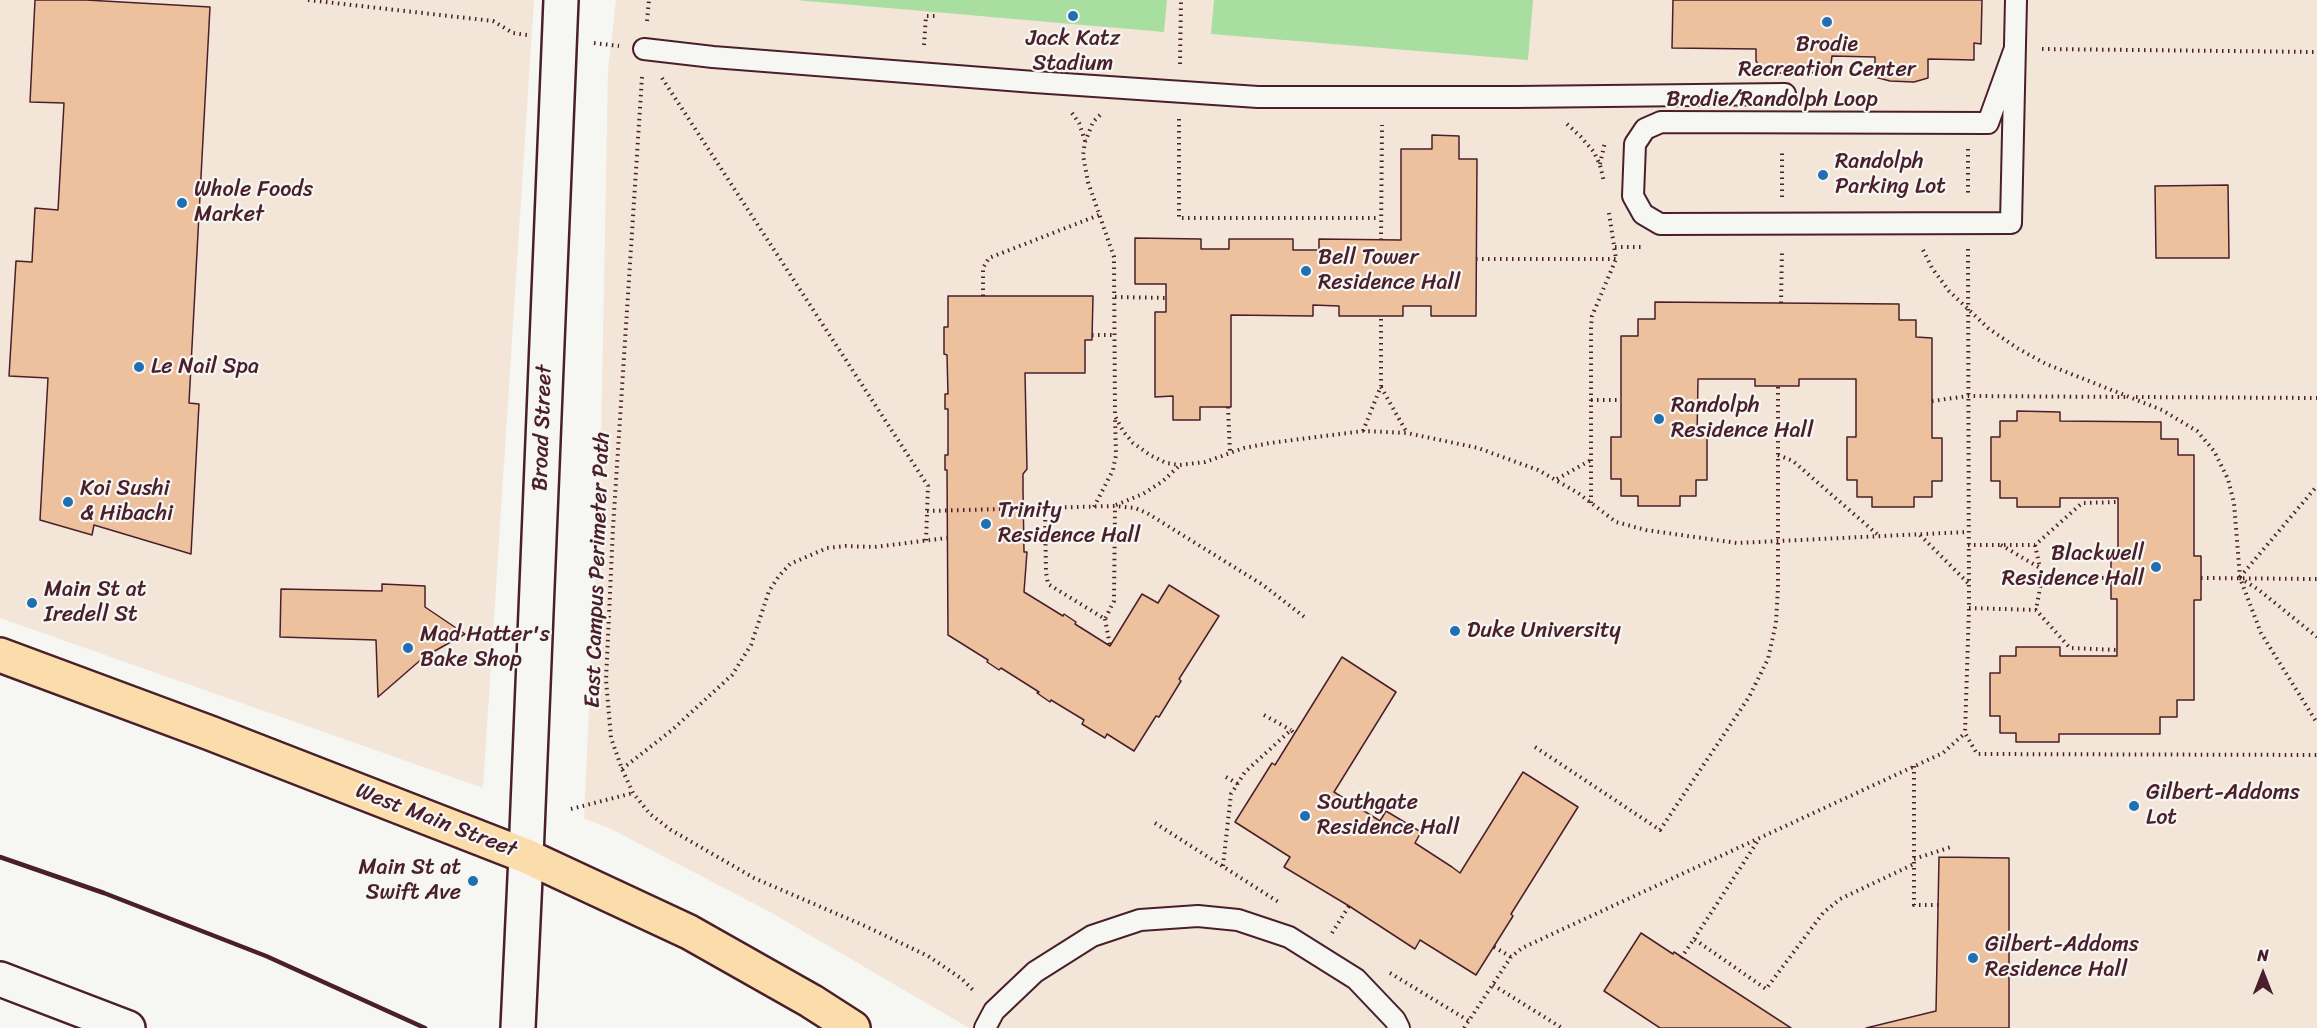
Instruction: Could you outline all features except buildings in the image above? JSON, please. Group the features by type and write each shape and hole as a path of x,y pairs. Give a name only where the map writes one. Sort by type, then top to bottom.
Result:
{"main road":[{"name":"West Main Street","path":"0,656 210,732 526,856 688,932 811,1001 853,1028"}],"street":[{"name":"Broad Street","path":"518,1028 561,0"},
{"path":"0,979 128,1028"}],"lane":[{"path":"2016,0 2023,50"},
{"path":"644,50 1179,93 1383,97 1785,94"},
{"name":"Brodie/Randolph Loop","path":"2023,50 2011,223 1660,224 1643,214 1633,196 1635,144 1645,129 1661,122 1988,123 2023,50"},
{"path":"990,1019 1035,972 1092,936 1140,920 1198,916 1238,920 1289,937 1356,979 1395,1020 1399,1028"}],"path":[{"path":"308,0 493,21 513,33 644,50 928,486 926,541"},
{"path":"1181,0 1179,218 1380,218"},
{"path":"922,73 926,16 937,16"},
{"name":"East Campus Perimeter Path","path":"644,50 634,170 606,680 611,738 622,769 633,793 650,814 713,856 754,878 928,956 962,979 990,1019"},
{"path":"2023,50 2317,52"},
{"path":"1094,507 1113,470 1116,455 1113,335 1115,297 1114,257 1084,169 1085,142 1093,122 1121,88"},
{"path":"1381,240 1383,97"},
{"path":"1516,97 1551,114 1581,137 1594,152 1600,165 1605,191"},
{"path":"1781,303 1783,123"},
{"path":"1967,123 1969,608 1965,733 1977,754 2317,755"},
{"path":"1590,503 1590,327 1592,316 1616,259 1607,202"},
{"path":"983,296 983,268 989,258 1099,215"},
{"path":"1615,247 1651,247"},
{"path":"1933,247 1922,247 1932,268 1949,291 1988,328 2046,364 2162,410 2197,431 2214,451 2228,479 2234,503 2240,578 2261,633 2317,723"},
{"path":"1476,259 1616,259"},
{"path":"1115,297 1166,298"},
{"path":"1363,431 1381,386 1381,316"},
{"path":"1092,335 1113,335"},
{"path":"1381,386 1407,434"},
{"path":"1535,747 1660,830 1749,698 1768,659 1776,623 1778,386"},
{"path":"1932,401 1968,396 2317,398"},
{"path":"1591,400 1621,400"},
{"path":"1228,407 1230,453"},
{"path":"1115,416 1133,443 1166,463 1180,465 1205,462 1270,443 1363,431 1407,434 1497,454 1557,479 1616,522 1646,530 1737,543 1967,532"},
{"path":"1778,455 1793,461 1879,535"},
{"path":"1557,479 1591,460"},
{"path":"1115,506 1143,494 1180,465"},
{"path":"2240,578 2317,486"},
{"path":"1968,545 2034,545 2082,504 2118,502"},
{"path":"927,511 1115,506 1135,508 1263,585 1307,620"},
{"path":"1110,646 1105,619 1114,601 1115,506"},
{"path":"1045,508 1048,584 1105,619"},
{"path":"1920,534 1968,583"},
{"path":"622,769 672,730 732,675 752,645 769,591 778,576 790,564 827,548 874,547 947,538"},
{"path":"2000,545 2040,568"},
{"path":"2034,545 2042,577 2036,610"},
{"path":"2042,577 2110,578"},
{"path":"2201,578 2317,579"},
{"path":"2240,578 2259,590 2317,637"},
{"path":"1969,608 2036,610 2070,648 2117,650"},
{"path":"1222,866 1231,795 1245,772 1292,732 1264,715"},
{"path":"1464,1028 1511,957 1522,948 1943,753 1965,733"},
{"path":"1914,766 1914,905 1938,905"},
{"path":"1226,777 1238,784"},
{"path":"572,809 633,793"},
{"path":"1682,957 1759,838"},
{"path":"1694,939 1766,988 1823,913 1840,899 1914,862 1952,847"},
{"path":"1330,936 1349,906"},
{"path":"1494,947 1511,957"},
{"path":"1493,985 1562,1028"}],"shaded area":[{"path":"0,0 534,0 483,788 0,618"},
{"name":"Duke University","path":"616,0 2317,0 2317,1028 969,1028 772,913 613,830 584,818 601,444 608,70"}],"green space":[{"name":"Jack Katz Stadium","path":"796,0 1167,0 1164,32"},
{"path":"1214,0 1533,0 1528,60 1211,34"}],"railway":[{"path":"0,857 104,893 266,956 425,1028"}],"place":[{"name":"Jack Katz Stadium","path":"1073,16"},
{"name":"Brodie Recreation Center","path":"1827,22"},
{"name":"Randolph Parking Lot","path":"1823,175"},
{"name":"Whole Foods Market","path":"182,203"},
{"name":"Bell Tower Residence Hall","path":"1306,271"},
{"name":"Le Nail Spa","path":"139,367"},
{"name":"Randolph Residence Hall","path":"1659,419"},
{"name":"Koi Sushi & Hibachi","path":"68,502"},
{"name":"Trinity Residence Hall","path":"986,524"},
{"name":"Blackwell Residence Hall","path":"2156,567"},
{"name":"Main St at Iredell St","path":"32,603"},
{"name":"Duke University","path":"1455,631"},
{"name":"Mad Hatter's Bake Shop","path":"408,648"},
{"name":"Gilbert-Addoms Lot","path":"2134,806"},
{"name":"Southgate Residence Hall","path":"1305,816"},
{"name":"Main St at Swift Ave","path":"473,881"},
{"name":"Gilbert-Addoms Residence Hall","path":"1973,958"}]}
